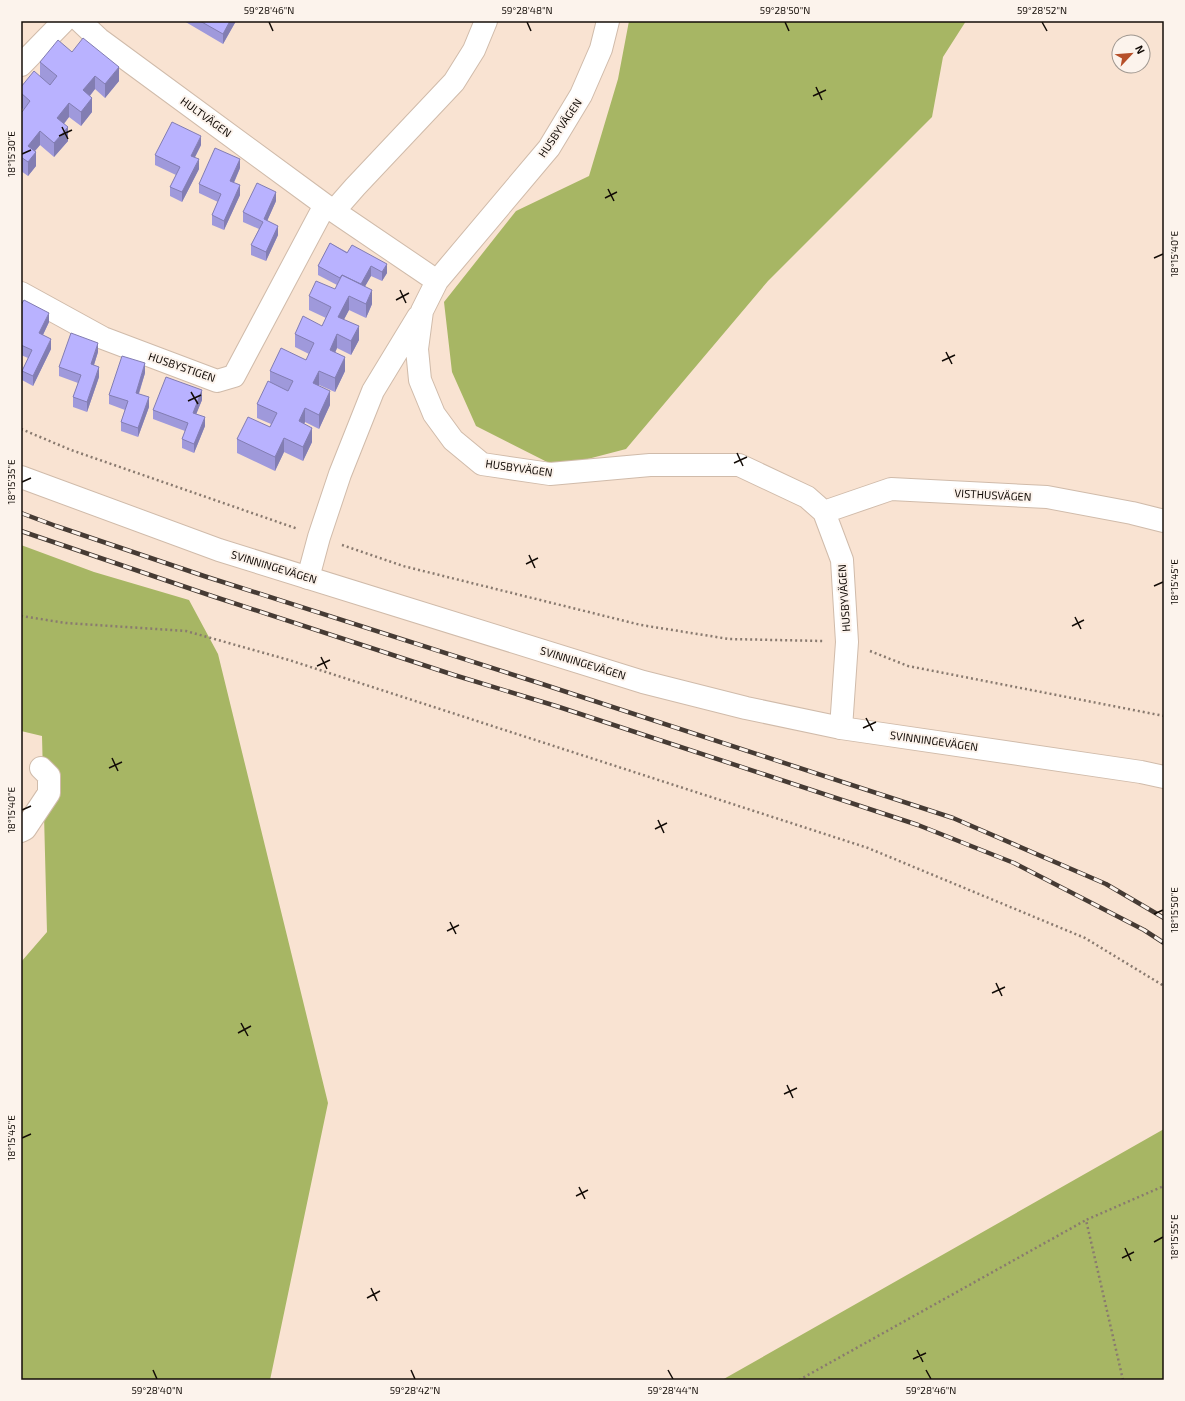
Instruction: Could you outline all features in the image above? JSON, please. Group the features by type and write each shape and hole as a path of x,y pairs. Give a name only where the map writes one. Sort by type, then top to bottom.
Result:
{"street":[{"path":"21,65 64,21"},
{"name":"HULTVÄGEN","path":"80,21 100,39 330,208 437,281"},
{"path":"330,208 355,186 454,82 474,50 486,21"},
{"name":"HUSBYVÄGEN","path":"608,21 601,49 582,95 549,148 437,281 422,311 416,349 420,380 434,414 453,440 482,464 550,474 650,465 739,465 807,497 824,512 842,560 847,642 841,728"},
{"name":"HUSBYSTIGEN","path":"21,293 103,338 217,381 234,376 330,208"},
{"path":"308,578 319,537 340,474 373,391 422,311"},
{"name":"SVINNINGEVÄGEN","path":"21,477 220,550 644,682 746,708 841,728 1141,772 1164,777"},
{"name":"VISTHUSVÄGEN","path":"824,512 891,489 1047,498 1132,513 1164,521"},
{"path":"21,831 25,829 49,793 49,776 41,768"}],"path":[{"path":"21,429 71,450 403,566 641,625 729,638 847,642 908,666 1164,716"},
{"path":"21,616 66,623 186,630 289,660 868,848 1085,938 1164,986"},
{"path":"799,1380 1086,1220 1164,1186"},
{"path":"1086,1220 1123,1380"}],"green space":[{"path":"629,21 966,21 943,57 932,117 768,281 626,449 557,467 476,426 452,372 444,302 516,211 589,176 618,79"},
{"path":"21,545 94,572 189,600 218,654 328,1103 270,1380 21,1380 21,962 47,932 42,736 21,731"},
{"path":"1164,1129 1164,1380 722,1380"}],"building":[{"path":"200,21 230,21 223,34"},
{"path":"83,38 119,67 105,84 95,76 83,90 92,98 81,112 69,103 57,118 68,127 54,143 40,131 28,146 36,152 28,162 21,157 21,111 22,112 30,101 21,93 21,87 34,71 50,85 57,76 40,62 58,40 72,52"},
{"path":"172,122 201,136 191,156 199,159 182,192 170,187 180,167 155,155"},
{"path":"215,148 240,159 230,181 240,185 224,221 212,215 221,194 199,184"},
{"path":"257,183 276,192 264,219 278,226 266,252 251,245 263,222 243,212"},
{"path":"330,243 347,253 352,245 387,264 382,272 371,266 361,284 342,275 340,278 318,266"},
{"path":"342,275 372,290 366,304 349,296 338,317 359,326 351,341 337,334 330,350 345,357 335,378 319,371 313,383 330,391 319,415 305,408 299,421 312,428 303,447 284,438 275,457 237,439 248,417 270,427 277,413 257,404 268,381 288,391 293,381 270,371 281,348 306,360 314,343 295,334 303,316 322,326 331,307 309,296 316,281 335,289"},
{"path":"24,300 49,313 39,333 51,339 33,376 22,371 32,350 21,345 21,305"},
{"path":"71,333 98,343 91,364 99,367 87,402 73,397 81,375 59,367"},
{"path":"122,356 145,363 136,393 149,397 138,428 121,422 128,401 109,395"},
{"path":"166,377 202,390 193,413 205,417 194,444 182,439 188,423 153,410"}],"railway":[{"path":"21,513 204,576 536,682 953,818 1106,884 1164,918"},
{"path":"21,531 212,596 454,675 556,706 918,825 1014,863 1144,930 1164,943"}]}
